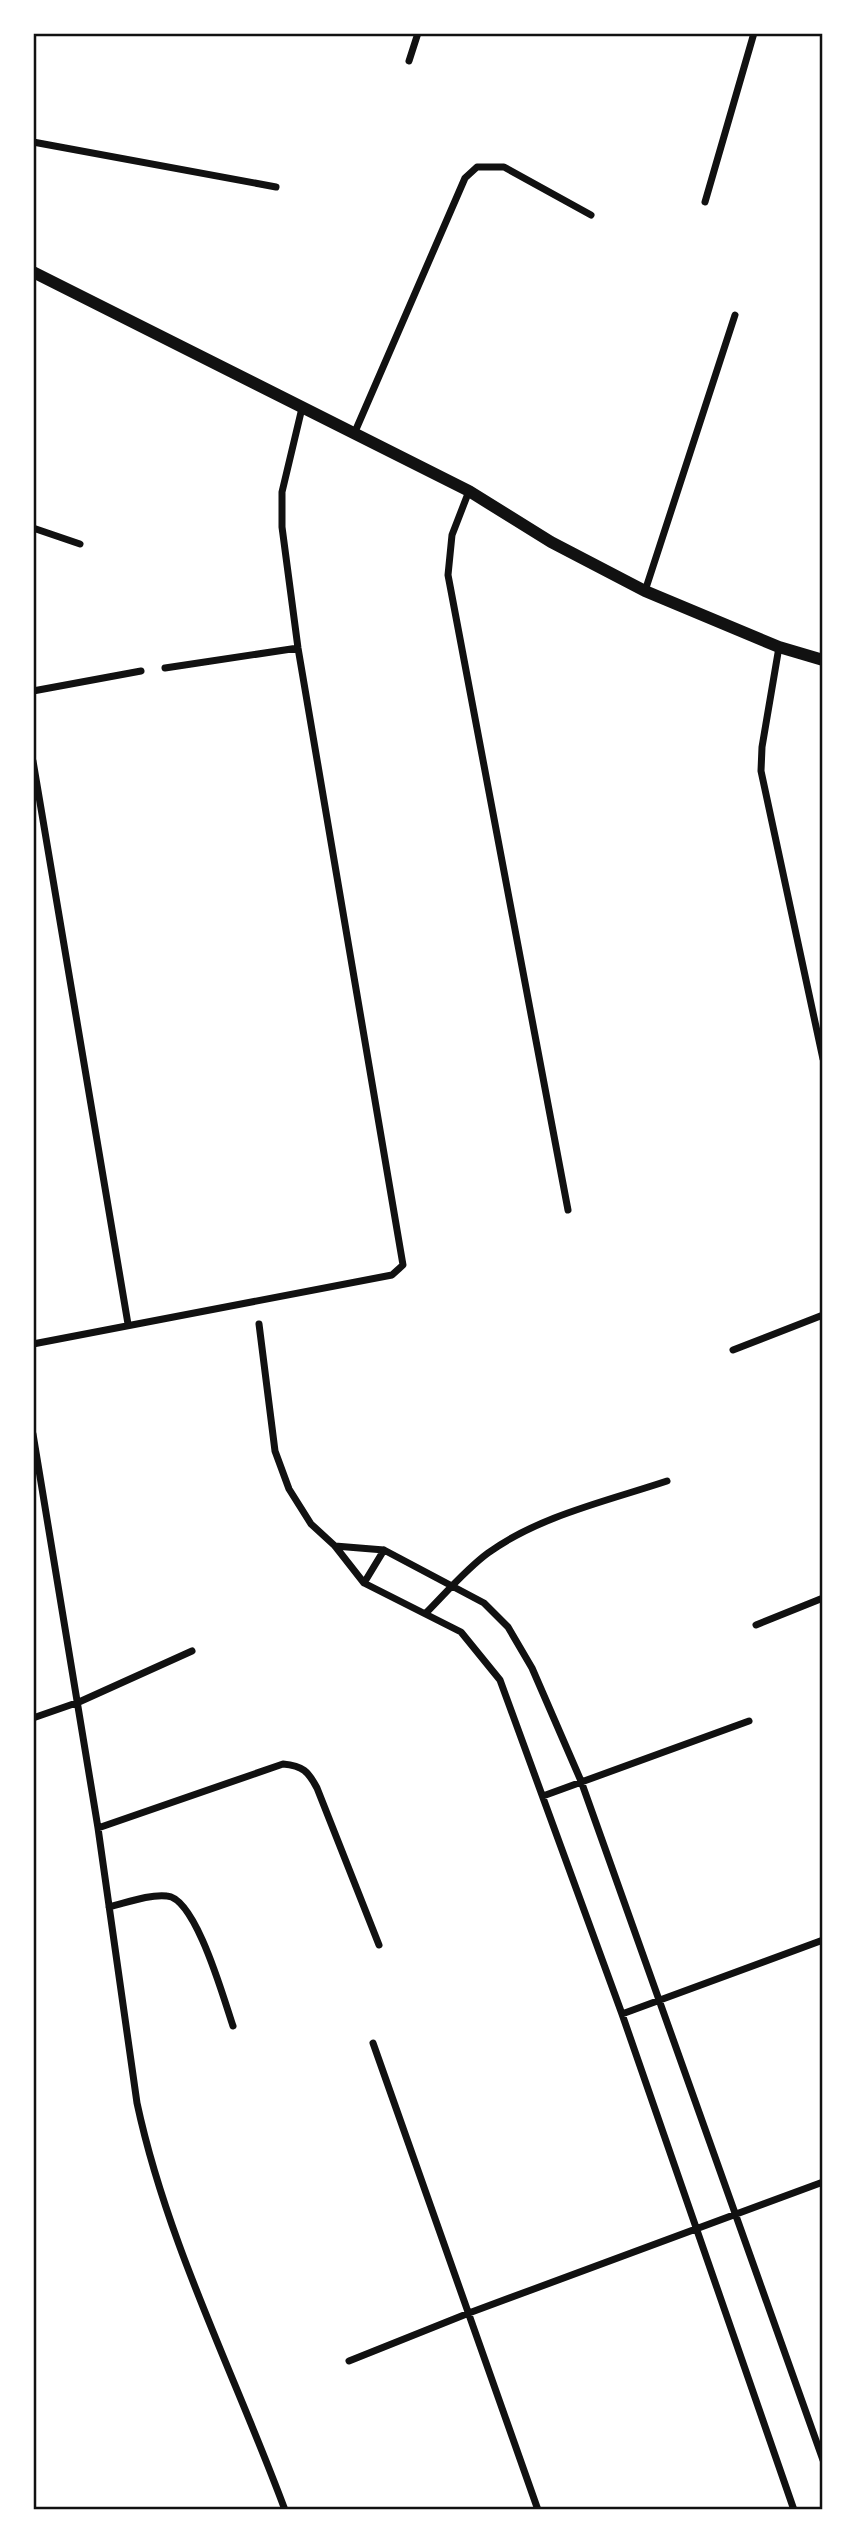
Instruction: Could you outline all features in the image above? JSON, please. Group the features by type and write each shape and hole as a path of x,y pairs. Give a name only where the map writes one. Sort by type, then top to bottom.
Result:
{"street":[{"path":"409,61 418,33"},
{"path":"705,202 754,33"},
{"path":"33,142 276,187"},
{"path":"354,434 465,178 477,167 503,167 591,215"},
{"path":"33,272 470,491 551,542 645,591 779,647 823,660"},
{"path":"645,591 735,315"},
{"path":"33,1344 392,1275 403,1265 298,648 282,527 282,492 302,408"},
{"path":"470,491 452,535 448,575 568,1210"},
{"path":"33,528 80,544"},
{"path":"779,647 762,747 761,771 823,1059"},
{"path":"165,668 298,648"},
{"path":"33,691 141,671"},
{"path":"33,761 128,1324"},
{"path":"733,1350 823,1315"},
{"path":"259,1324 275,1451 289,1489 311,1524 335,1546 364,1583 461,1632 499,1680 622,2014 694,2230 794,2510"},
{"path":"33,1434 79,1702 137,2102 147,2151 170,2218 285,2510"},
{"path":"426,1613 486,1555 509,1540 558,1518 667,1481"},
{"path":"335,1546 383,1550 484,1603 508,1627 532,1668 581,1782 823,2460"},
{"path":"364,1583 383,1550"},
{"path":"756,1625 823,1598"},
{"path":"33,1718 79,1702 192,1651"},
{"path":"543,1796 749,1721"},
{"path":"98,1828 283,1764 298,1765 308,1771 317,1788 379,1945"},
{"path":"109,1908 168,1895 181,1900 197,1928 233,2026"},
{"path":"622,2014 823,1940"},
{"path":"373,2043 538,2510"},
{"path":"349,2361 469,2313 823,2182"}]}
